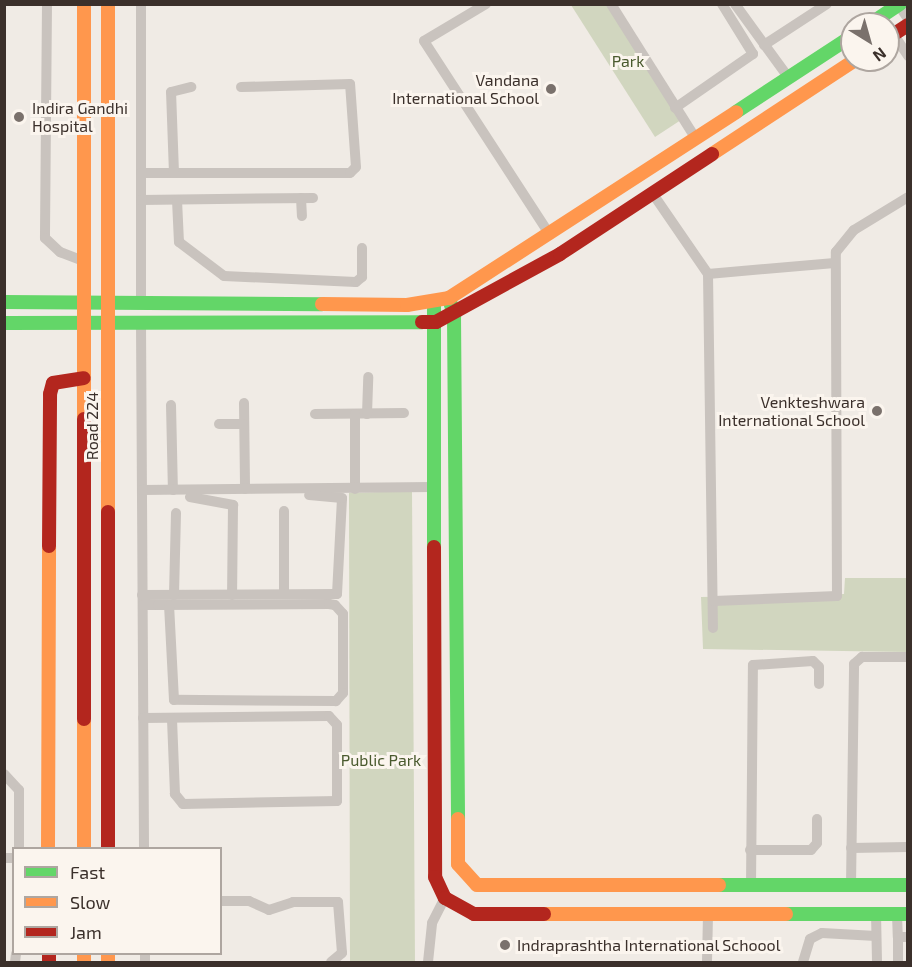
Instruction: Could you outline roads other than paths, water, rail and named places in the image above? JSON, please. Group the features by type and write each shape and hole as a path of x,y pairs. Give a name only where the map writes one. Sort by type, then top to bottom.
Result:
{"street":[{"path":"47,4 45,238 60,252 84,261"},
{"name":"Road 224","path":"84,4 84,847"},
{"name":"Road 224","path":"108,4 108,847"},
{"path":"141,4 141,302"},
{"path":"486,4 424,41 550,235"},
{"path":"611,4 696,139"},
{"path":"675,108 753,54 722,4"},
{"path":"735,4 789,77"},
{"path":"765,45 827,4"},
{"path":"899,5 908,19"},
{"path":"4,302 434,302 449,298 550,235 840,44"},
{"path":"4,323 436,322 454,316 653,194 840,70"},
{"path":"141,173 350,173 356,167 350,84 241,87"},
{"path":"174,173 171,92 191,87"},
{"path":"653,194 708,274 713,628"},
{"path":"714,601 835,597 839,592 835,263 840,242 908,197"},
{"path":"302,198 302,216"},
{"path":"141,200 314,198"},
{"path":"177,200 179,242 225,276 356,282 362,277 362,248"},
{"path":"708,274 835,263"},
{"path":"449,298 454,316 458,864 477,885 908,885"},
{"path":"434,302 436,322 432,487 434,853 435,877 445,898 474,914 902,914 903,937 898,963"},
{"path":"141,324 144,847"},
{"path":"367,414 368,377"},
{"path":"48,847 50,394 53,383 84,378"},
{"path":"244,403 245,489"},
{"path":"171,405 173,490"},
{"path":"315,414 404,413"},
{"path":"355,414 355,489"},
{"path":"219,424 243,424"},
{"path":"142,490 432,487"},
{"path":"172,600 232,595 337,594 341,589 342,498 309,495"},
{"path":"189,497 233,505 232,595"},
{"path":"284,511 284,594"},
{"path":"143,600 172,600 335,605 343,614 344,693 336,701 174,700 172,600 176,513"},
{"path":"851,885 854,664 862,657 908,657"},
{"path":"751,886 753,665 813,662 819,667 819,684"},
{"path":"143,718 329,716 337,725 337,801 183,804 175,794 172,718"},
{"path":"4,774 18,790 19,847"},
{"path":"750,850 811,850 817,843 818,819"},
{"path":"851,848 908,847"},
{"path":"428,963 432,923 445,898"},
{"path":"222,901 249,901 269,910 293,902 338,902 342,953 331,963"},
{"path":"707,963 708,914"},
{"path":"876,914 877,963"},
{"path":"803,963 810,939 822,933 876,936"}],"place":[{"name":"Vandana International School","path":"551,89"},
{"name":"Indira Gandhi Hospital","path":"19,117"},
{"name":"Venkteshwara International School","path":"877,411"},
{"name":"Indraprashtha International Schoool","path":"505,945"}],"park label":[{"name":"Park","path":"628,61"},
{"name":"Public Park","path":"381,760"}]}
